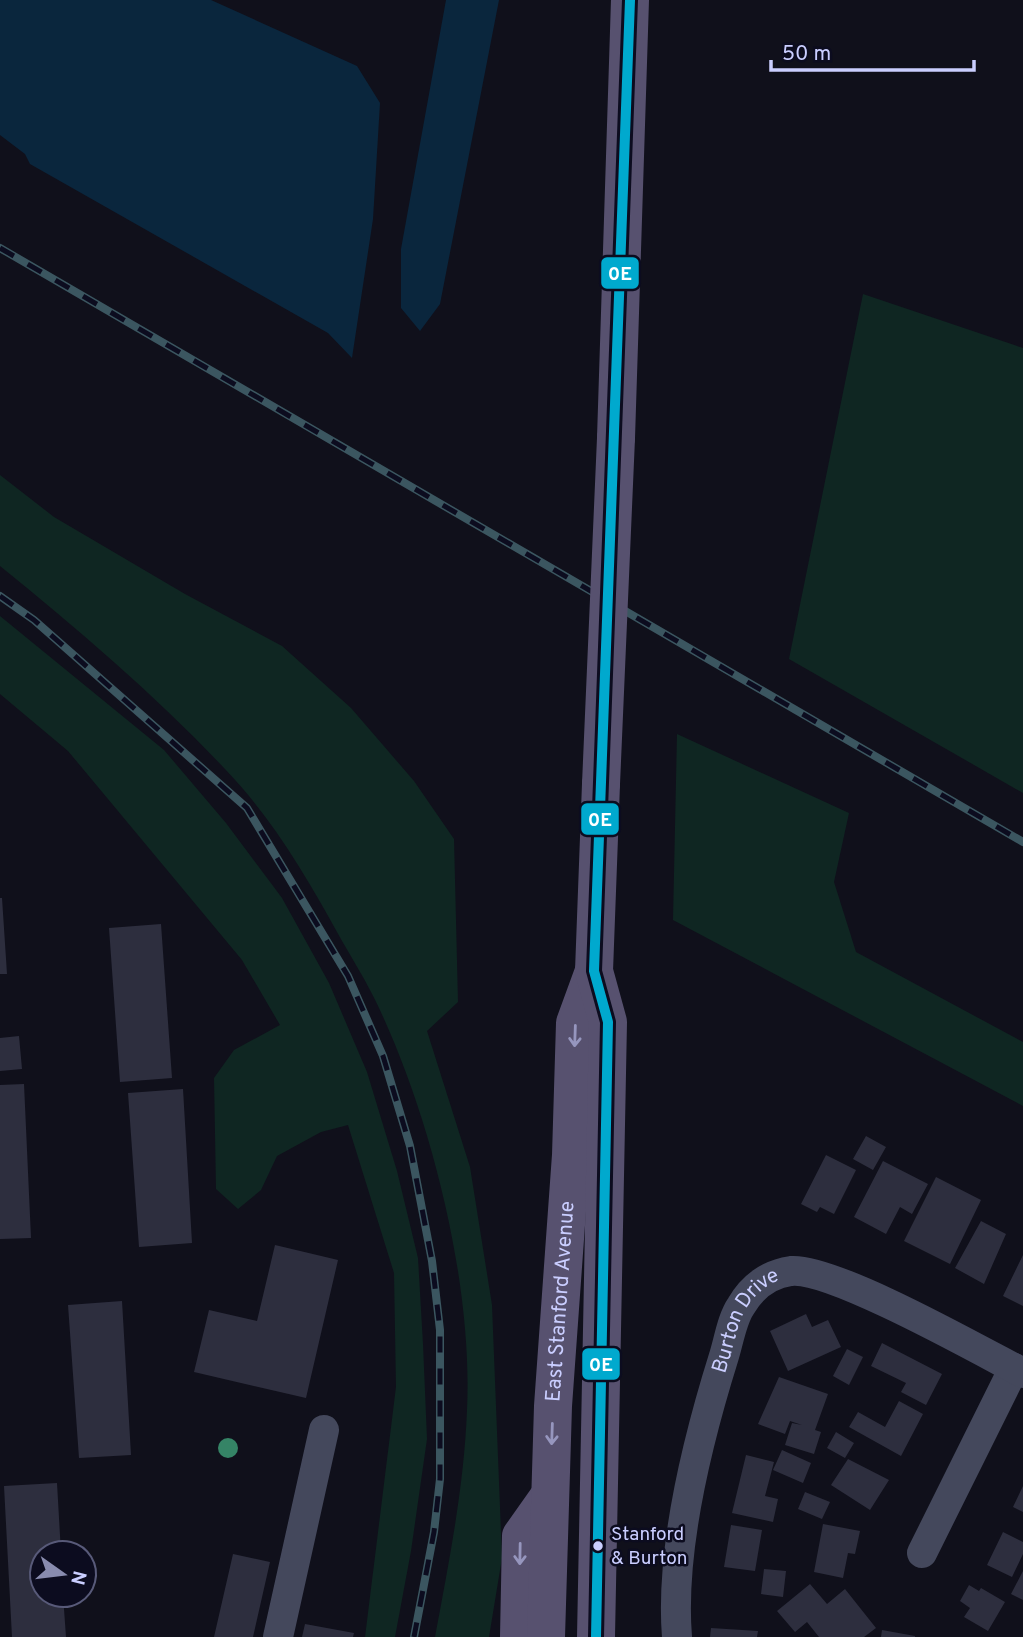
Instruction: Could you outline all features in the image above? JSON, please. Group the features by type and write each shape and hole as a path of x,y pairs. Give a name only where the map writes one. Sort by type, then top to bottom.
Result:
{"main road":[{"name":"East Stanford Avenue","path":"596,1637 608,1022 594,971 616,439 630,0"},
{"name":"East Stanford Avenue","path":"546,1637 550,1495 571,1156 575,1023 594,971"},
{"path":"519,1637 521,1536 550,1495"}],"street":[{"name":"Burton Drive","path":"677,1637 680,1562 692,1477 710,1401 739,1308 756,1286 792,1271 825,1276 848,1284 1019,1371"},
{"path":"922,1553 1019,1371"},
{"path":"278,1637 324,1430"}],"green space":[{"path":"863,294 1023,348 1023,793 789,659"},
{"path":"0,475 54,517 185,594 282,646 351,708 414,781 454,839 458,1002 427,1031 470,1167 492,1305 502,1558 489,1637 435,1637 463,1467 467,1361 456,1258 445,1204 432,1152 398,1053 374,998 325,910 286,847 242,787 144,689 0,566"},
{"path":"0,616 164,750 226,823 282,898 329,983 367,1072 397,1171 418,1258 423,1344 427,1439 395,1637 365,1637 396,1387 394,1273 348,1125 321,1132 277,1156 261,1190 238,1209 216,1189 214,1078 234,1050 280,1025 242,960 68,751 0,694"},
{"path":"677,734 849,813 834,882 856,952 1023,1042 1023,1106 673,920"}],"water":[{"path":"0,0 211,0 357,66 380,103 373,219 352,358 328,333 30,164 25,154 0,135"},
{"path":"446,0 499,0 440,304 420,331 401,308 401,249"}],"building":[{"path":"2,898 7,974 0,974"},
{"path":"161,924 172,1078 120,1082 109,928"},
{"path":"19,1036 22,1069 0,1071 0,1038"},
{"path":"24,1084 31,1238 0,1239 0,1085"},
{"path":"183,1089 192,1243 139,1247 128,1093"},
{"path":"866,1136 886,1147 873,1170 853,1159"},
{"path":"826,1155 856,1170 834,1214 820,1207 817,1212 801,1204"},
{"path":"883,1161 928,1184 912,1214 900,1207 886,1234 854,1217"},
{"path":"936,1177 981,1200 950,1264 904,1241"},
{"path":"981,1221 1006,1234 984,1284 955,1268"},
{"path":"275,1245 338,1260 306,1398 194,1372 209,1310 257,1321"},
{"path":"1023,1255 1023,1306 1003,1296"},
{"path":"122,1301 131,1455 79,1458 68,1305"},
{"path":"806,1314 812,1327 828,1320 841,1347 788,1371 770,1331"},
{"path":"882,1343 942,1374 926,1405 901,1392 906,1383 871,1366"},
{"path":"847,1349 863,1357 849,1385 833,1376"},
{"path":"779,1377 828,1394 815,1430 821,1432 814,1454 785,1445 792,1423 802,1425 790,1421 785,1434 758,1424"},
{"path":"899,1401 923,1414 901,1456 849,1427 858,1412 885,1427"},
{"path":"836,1432 854,1443 845,1458 827,1448"},
{"path":"782,1450 811,1463 803,1483 773,1470"},
{"path":"746,1455 774,1462 765,1496 778,1499 773,1522 732,1513"},
{"path":"848,1459 889,1480 870,1510 831,1485"},
{"path":"57,1483 60,1539 28,1539 28,1609 64,1609 66,1637 12,1637 4,1486"},
{"path":"1023,1486 1023,1512 1013,1507"},
{"path":"805,1492 830,1502 822,1519 798,1509"},
{"path":"823,1524 860,1531 855,1554 848,1553 843,1578 814,1572"},
{"path":"731,1525 762,1530 755,1571 724,1567"},
{"path":"1003,1532 1023,1542 1023,1554 1012,1577 987,1565"},
{"path":"233,1554 270,1562 253,1637 214,1637"},
{"path":"764,1569 786,1571 783,1597 761,1594"},
{"path":"1023,1571 1023,1600 1011,1594"},
{"path":"810,1584 827,1604 845,1589 876,1628 864,1637 819,1637 807,1622 795,1632 777,1611"},
{"path":"969,1585 979,1591 981,1588 1005,1602 988,1631 964,1617 970,1608 960,1601"},
{"path":"305,1624 354,1633 353,1637 302,1637"},
{"path":"711,1628 758,1631 757,1637 710,1637"},
{"path":"882,1630 915,1636 915,1637 881,1637"}],"railway":[{"path":"0,248 1023,842"},
{"path":"0,596 34,620 247,808 348,976 383,1056 410,1146 432,1261 440,1330 440,1479 434,1532 414,1637"}],"transit line":[{"name":"0E","path":"596,1637 608,1022 594,971 630,0"}],"place":[{"name":"Stanford & Burton","path":"598,1546"}]}
